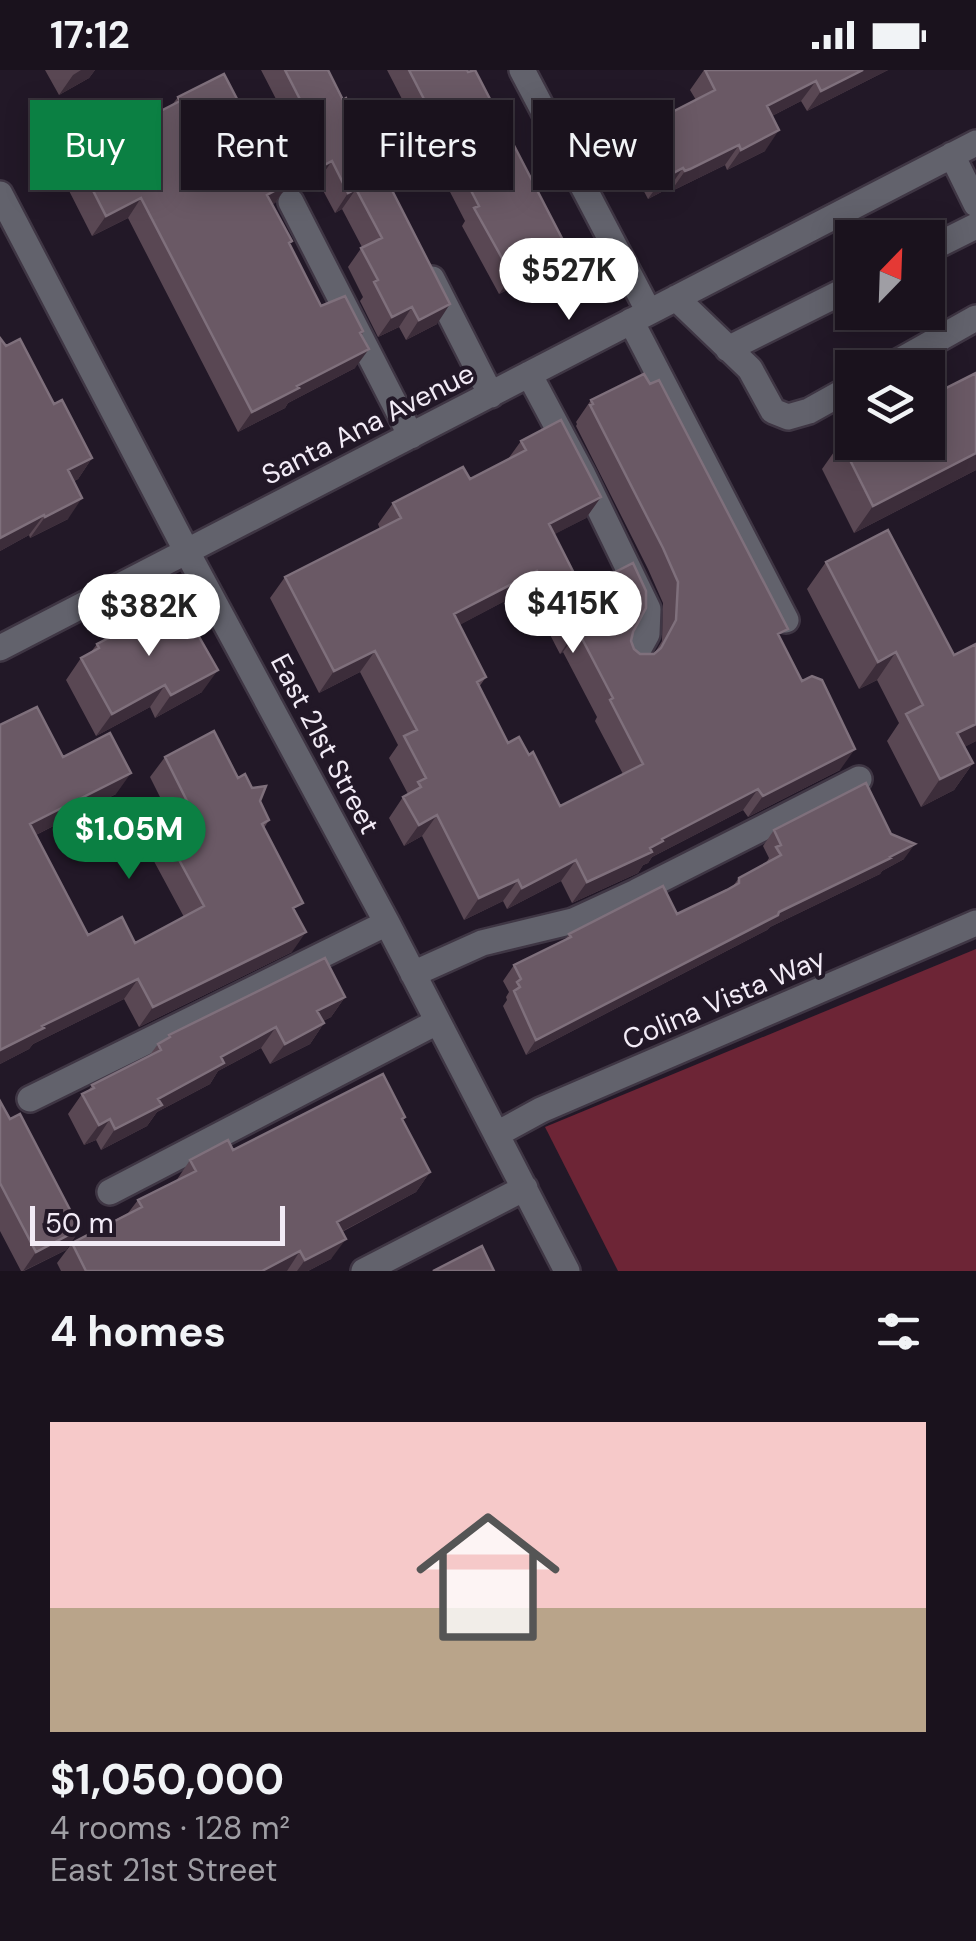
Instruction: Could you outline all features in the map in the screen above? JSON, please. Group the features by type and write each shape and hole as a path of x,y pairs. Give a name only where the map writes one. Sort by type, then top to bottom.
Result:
{"street":[{"path":"522,70 786,620"},
{"name":"Santa Ana Avenue","path":"0,648 976,143"},
{"path":"952,156 976,204"},
{"name":"East 21st Street","path":"0,194 567,1271"},
{"path":"290,202 412,436"},
{"path":"945,242 976,226"},
{"path":"423,261 491,394"},
{"path":"728,349 835,296"},
{"path":"676,298 750,369 774,411 788,417 835,395"},
{"path":"919,350 976,318"},
{"path":"529,374 648,609 647,634 632,660"},
{"path":"413,974 482,943 573,921 859,779"},
{"path":"30,1100 387,923"},
{"name":"Colina Vista Way","path":"497,1134 540,1110 976,923"},
{"path":"110,1192 438,1022"},
{"path":"364,1271 524,1188"}],"shaded area":[{"path":"976,949 976,1271 618,1271 545,1127"}],"building":[{"path":"285,70 328,70 343,100 346,98 347,100 344,100 344,185 332,161 324,165 324,100 300,100"},
{"path":"409,70 475,70 491,100 424,100"},
{"path":"705,70 863,70 821,91 816,81 767,106 779,130 741,150 739,145 673,173 673,112 715,90"},
{"path":"224,74 238,100 181,100 181,190 276,190 267,195 321,306 345,296 369,349 252,412 141,198 106,216 93,190 161,190 161,111 180,101 178,97"},
{"path":"513,144 533,182 533,190 537,190 567,248 512,276 474,208 479,206 471,190 513,190"},
{"path":"357,190 392,190 450,304 419,320 412,307 392,317 361,248 382,238"},
{"path":"0,338 6,346 20,339 54,404 62,400 92,458 68,470 82,498 0,538"},
{"path":"976,373 976,453 873,506 850,460 945,460 945,388"},
{"path":"644,374 650,384 659,380 788,629 778,634 802,681 812,676 822,680 855,749 763,796 758,789 662,839 650,848 652,852 587,882 576,860 522,888 518,880 479,898 437,815 419,825 403,797 421,787 418,782 426,778 404,736 417,730 375,651 334,671 285,577 401,518 393,503 463,467 470,479 526,450 521,441 561,420 601,497 549,524 582,589 633,563 646,591 646,608 631,641 640,654 654,654 676,620 678,582 590,405 591,400","holes":["537,571 542,579 546,577 575,632 578,631 643,764 560,806 533,752 529,755 519,737 508,743 477,682 486,677 454,614"]},
{"path":"888,530 954,655 976,644 976,724 957,733 973,763 940,779 906,714 923,705 896,652 878,662 826,562"},
{"path":"176,603 218,670 171,695 165,685 112,714 81,658 99,648 97,644"},
{"path":"37,707 63,757 110,733 131,773 30,824 88,935 122,917 135,943 204,906 157,819 188,803 165,757 214,731 238,778 245,774 252,788 266,786 260,801 269,820 262,824 303,903 293,908 306,932 153,1007 138,979 0,1050 0,725"},
{"path":"866,783 891,834 915,844 536,1040 514,991 520,987 517,982 521,979 514,965 663,886 677,914 727,890 739,883 739,878 781,855 774,830"},
{"path":"325,958 345,997 317,1011 324,1023 285,1044 276,1027 221,1057 224,1063 158,1099 162,1105 115,1129 110,1119 99,1125 82,1094 94,1088 92,1085 161,1050 158,1044 169,1035"},
{"path":"383,1074 430,1172 337,1222 346,1239 305,1260 300,1251 262,1271 86,1271 72,1243 142,1207 138,1200 196,1171 190,1160 228,1140 233,1150"},
{"path":"0,1101 10,1119 20,1114 80,1229 36,1252 0,1183"},
{"path":"482,1246 494,1271 433,1271"}]}
